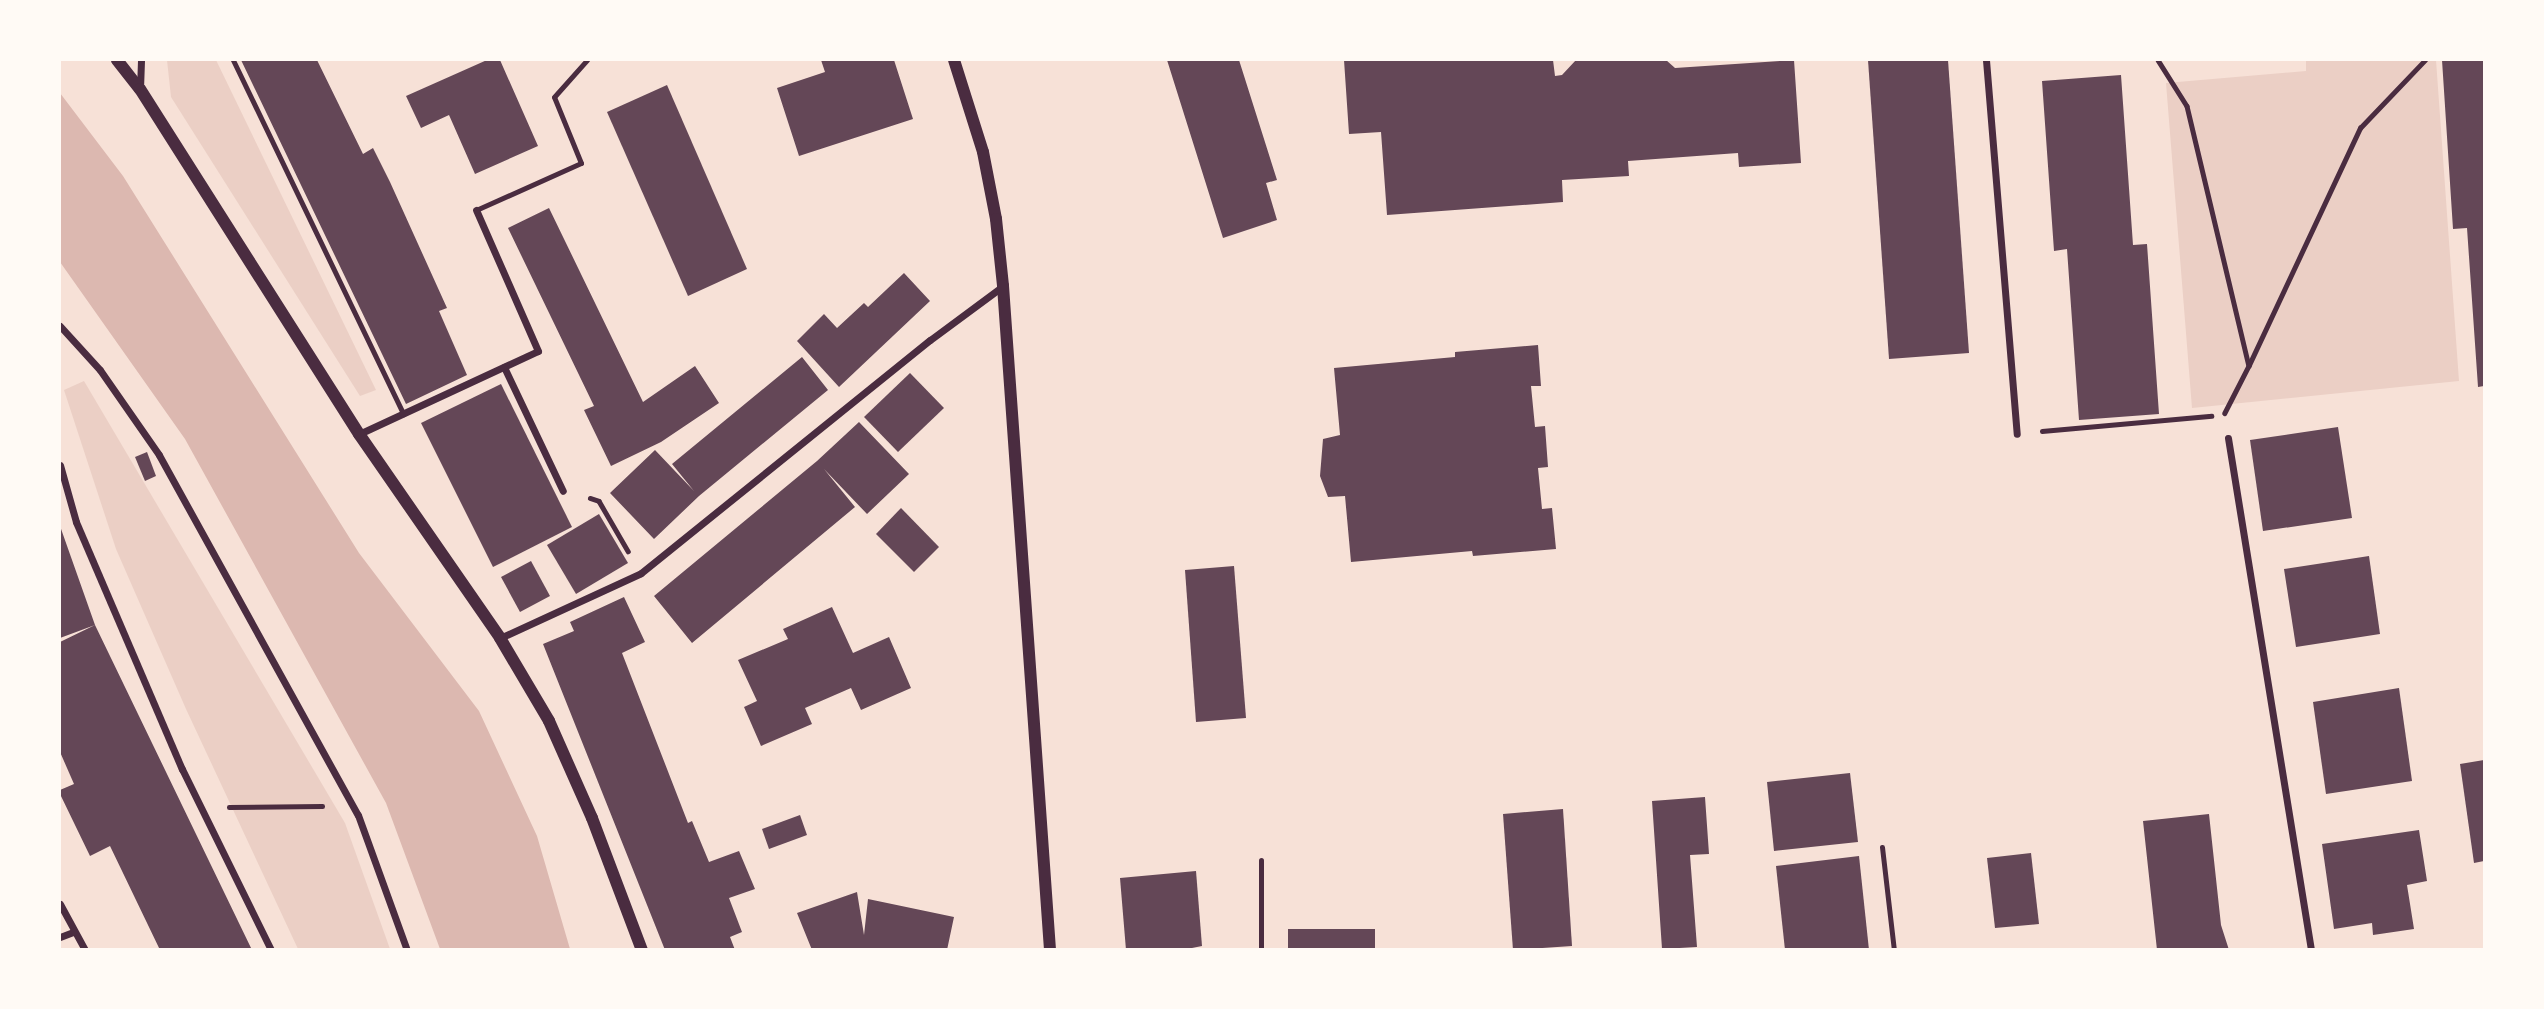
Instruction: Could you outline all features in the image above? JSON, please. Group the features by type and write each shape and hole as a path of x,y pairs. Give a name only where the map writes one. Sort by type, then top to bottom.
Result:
{"street":[{"path":"117,60 140,89 359,434 500,638 549,721 592,818 642,950"},
{"path":"140,89 141,60"},
{"path":"954,60 983,152 996,219 1050,950"},
{"path":"1986,60 2017,434"},
{"path":"359,434 538,351 476,210"},
{"path":"500,638 640,573 930,340 1003,286"},
{"path":"60,326 100,370 159,455 353,805 407,950"},
{"path":"504,367 562,491"},
{"path":"2228,438 2311,950"},
{"path":"60,465 76,522 201,807 271,950"},
{"path":"60,904 85,950"},
{"path":"60,937 73,932"}],"lane":[{"path":"233,60 403,414"},
{"path":"476,210 581,163 554,97 587,60"},
{"path":"1882,847 1894,950"},
{"path":"1261,860 1261,950"}],"path":[{"path":"2158,60 2187,106 2249,366"},
{"path":"2017,434 2224,415 2360,128 2426,60"},
{"path":"562,491 599,501 640,573"},
{"path":"201,807 353,805"}],"shaded area":[{"path":"167,60 216,60 376,390 360,396 171,97"},
{"path":"2306,60 2436,60 2459,381 2192,408 2166,83 2306,71"},
{"path":"60,93 123,176 359,553 479,711 537,836 570,949 440,949 386,803 185,439 60,262"},
{"path":"84,381 345,823 390,949 298,949 186,709 116,549 64,390"}],"building":[{"path":"241,60 317,60 363,154 373,148 390,182 447,308 439,311 467,375 406,404"},
{"path":"487,60 500,60 538,146 475,174 449,115 421,128 406,96"},
{"path":"821,60 894,60 913,119 799,156 777,88 825,72"},
{"path":"1167,60 1239,60 1277,180 1266,183 1277,220 1223,238"},
{"path":"1344,60 1553,60 1555,76 1562,75 1576,60 1666,60 1675,68 1794,60 1801,163 1739,167 1738,153 1628,161 1629,176 1562,180 1563,202 1387,215 1381,132 1349,134"},
{"path":"1868,60 1948,60 1969,353 1889,359"},
{"path":"2442,60 2484,60 2484,386 2478,387 2467,228 2453,229"},
{"path":"2121,75 2133,245 2147,244 2159,414 2079,420 2067,249 2054,251 2042,81"},
{"path":"667,85 747,269 688,296 607,112"},
{"path":"549,208 643,402 695,366 719,403 661,442 611,466 584,410 594,406 508,228"},
{"path":"904,273 930,301 839,387 797,341 824,314 837,328 864,303 868,307"},
{"path":"1538,345 1541,386 1531,386 1535,427 1545,426 1548,467 1538,468 1542,509 1552,508 1556,549 1473,556 1472,551 1351,562 1345,496 1328,497 1320,476 1323,439 1340,435 1334,368 1455,357 1455,352"},
{"path":"802,357 828,390 699,496 654,539 610,493 655,450 694,491 672,464"},
{"path":"910,373 944,408 898,452 864,417"},
{"path":"501,384 572,527 493,567 421,423"},
{"path":"859,422 909,474 867,514 824,469 855,507 692,643 654,596 817,461"},
{"path":"2338,427 2352,518 2263,531 2250,440"},
{"path":"147,452 156,476 145,481 135,457"},
{"path":"901,508 939,547 914,572 876,534"},
{"path":"599,514 628,563 576,594 547,545"},
{"path":"60,526 95,625 60,638"},
{"path":"2369,556 2380,634 2296,647 2284,569"},
{"path":"531,561 550,596 520,612 501,577"},
{"path":"1234,566 1246,718 1196,722 1185,570"},
{"path":"624,597 645,642 622,653 688,823 692,821 709,862 739,851 755,889 729,898 742,932 730,937 735,950 665,950 543,644 574,631 570,622"},
{"path":"832,607 853,653 889,637 911,688 861,710 851,688 805,708 812,724 761,746 744,707 757,701 738,660 788,639 783,629"},
{"path":"95,625 252,950 160,950 110,846 90,856 60,794 60,790 74,784 60,752 60,642"},
{"path":"2399,688 2412,781 2326,794 2313,702"},
{"path":"2484,760 2484,861 2474,863 2460,764"},
{"path":"1850,773 1858,842 1774,851 1767,782"},
{"path":"1705,797 1709,854 1690,855 1697,947 1662,949 1652,801"},
{"path":"1563,809 1572,946 1513,950 1503,814"},
{"path":"2209,814 2221,925 2229,950 2157,950 2143,821"},
{"path":"800,815 807,835 769,849 762,829"},
{"path":"2419,830 2427,881 2407,885 2414,929 2373,935 2372,923 2334,929 2322,844"},
{"path":"2031,853 2039,924 1995,928 1987,858"},
{"path":"1859,856 1869,950 1785,950 1776,866"},
{"path":"1196,871 1202,946 1182,950 1126,950 1120,878"},
{"path":"857,892 864,935 868,899 954,917 947,950 812,950 797,913"},
{"path":"1288,929 1375,929 1375,950 1288,950"}]}
